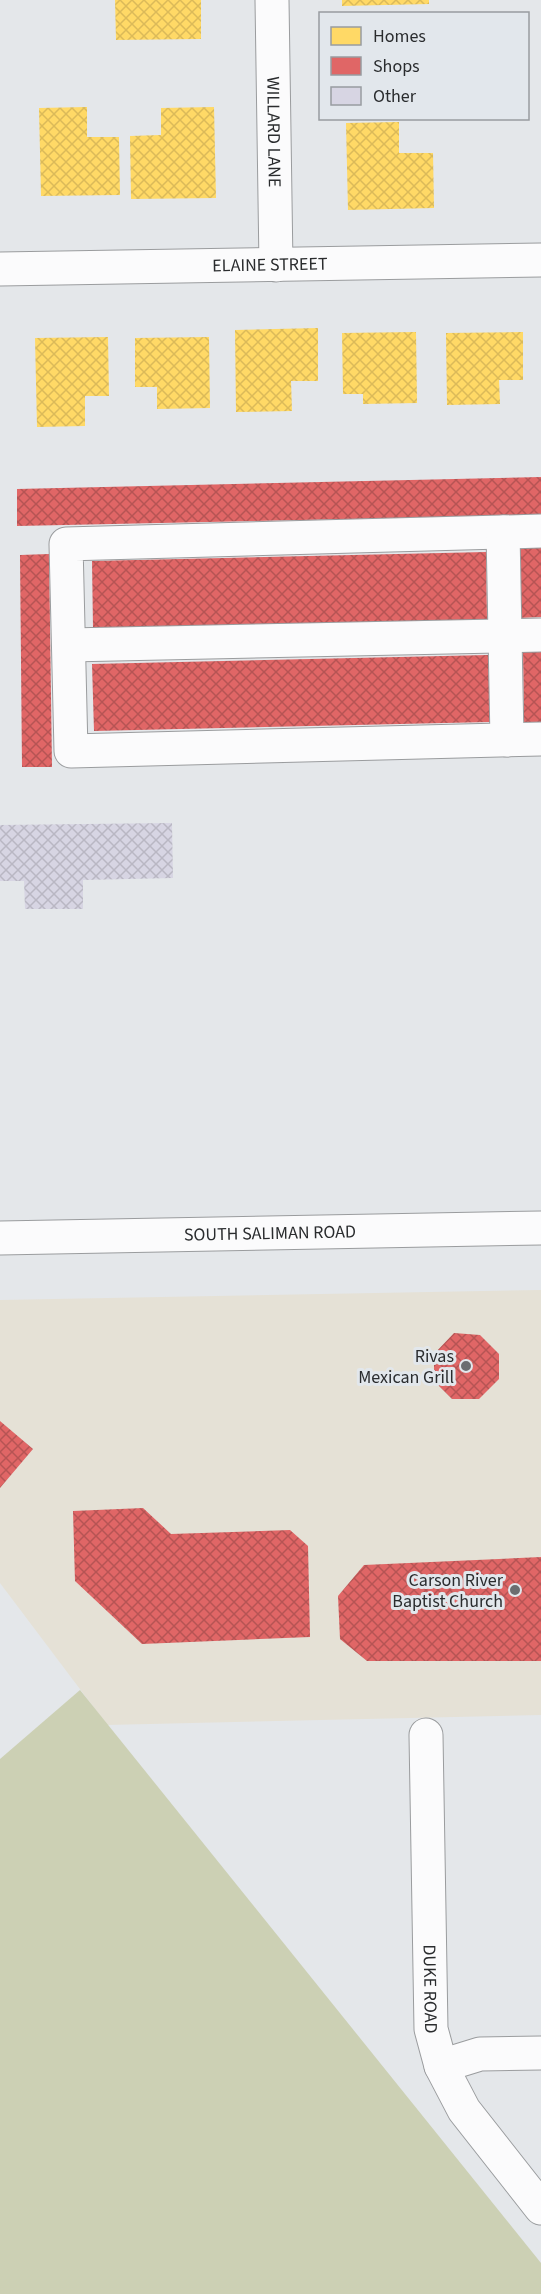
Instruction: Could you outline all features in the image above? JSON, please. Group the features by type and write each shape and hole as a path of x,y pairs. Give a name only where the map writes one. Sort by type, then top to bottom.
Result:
{"street":[{"name":"WILLARD LANE","path":"272,0 276,265"},
{"name":"ELAINE STREET","path":"0,270 541,260"},
{"path":"541,531 66,544 71,752 541,739"},
{"path":"503,532 507,740"},
{"path":"69,645 541,635"},
{"name":"SOUTH SALIMAN ROAD","path":"0,1238 541,1228"},
{"name":"DUKE ROAD","path":"426,1735 431,2029 441,2066 464,2110 541,2208"},
{"path":"441,2066 480,2054 541,2053"}],"shaded area":[{"path":"541,1290 541,1715 107,1725 0,1583 0,1300"}],"green space":[{"path":"80,1690 541,2263 541,2294 0,2294 0,1759"}],"building: Homes":[{"path":"115,0 201,0 201,39 116,40"},
{"path":"342,0 429,0 429,4 342,6"},
{"path":"87,107 87,137 119,137 120,195 41,196 39,108"},
{"path":"214,107 216,198 131,199 130,136 161,135 161,108"},
{"path":"399,122 399,153 433,153 434,208 348,210 346,123"},
{"path":"318,328 318,381 291,381 292,411 236,412 235,330"},
{"path":"416,332 417,403 363,404 363,394 343,394 342,333"},
{"path":"523,332 523,380 499,380 500,404 447,405 446,333"},
{"path":"108,337 109,396 85,396 85,426 37,427 35,338"},
{"path":"209,337 210,408 157,409 157,387 135,387 135,338"}],"building: Shops":[{"path":"541,477 541,515 17,526 17,489"},
{"path":"517,548 541,548 541,617 518,618"},
{"path":"486,552 487,620 93,628 92,561"},
{"path":"49,554 52,767 22,767 20,555"},
{"path":"523,650 541,650 541,722 524,722"},
{"path":"488,655 490,722 94,731 92,664"},
{"name":"Rivas Mexican Grill","path":"454,1333 480,1335 499,1354 499,1379 479,1399 452,1399 434,1381 434,1354"},
{"path":"0,1421 33,1449 0,1488"},
{"path":"143,1508 171,1534 290,1530 308,1546 310,1637 142,1644 75,1581 73,1511"},
{"path":"541,1557 541,1661 367,1661 340,1639 338,1596 364,1565"}],"building: Other":[{"path":"172,823 173,878 83,880 83,909 25,909 24,881 0,881 0,825"}],"place":[{"name":"Rivas Mexican Grill","path":"466,1366"},
{"name":"Carson River Baptist Church","path":"515,1590"}]}
